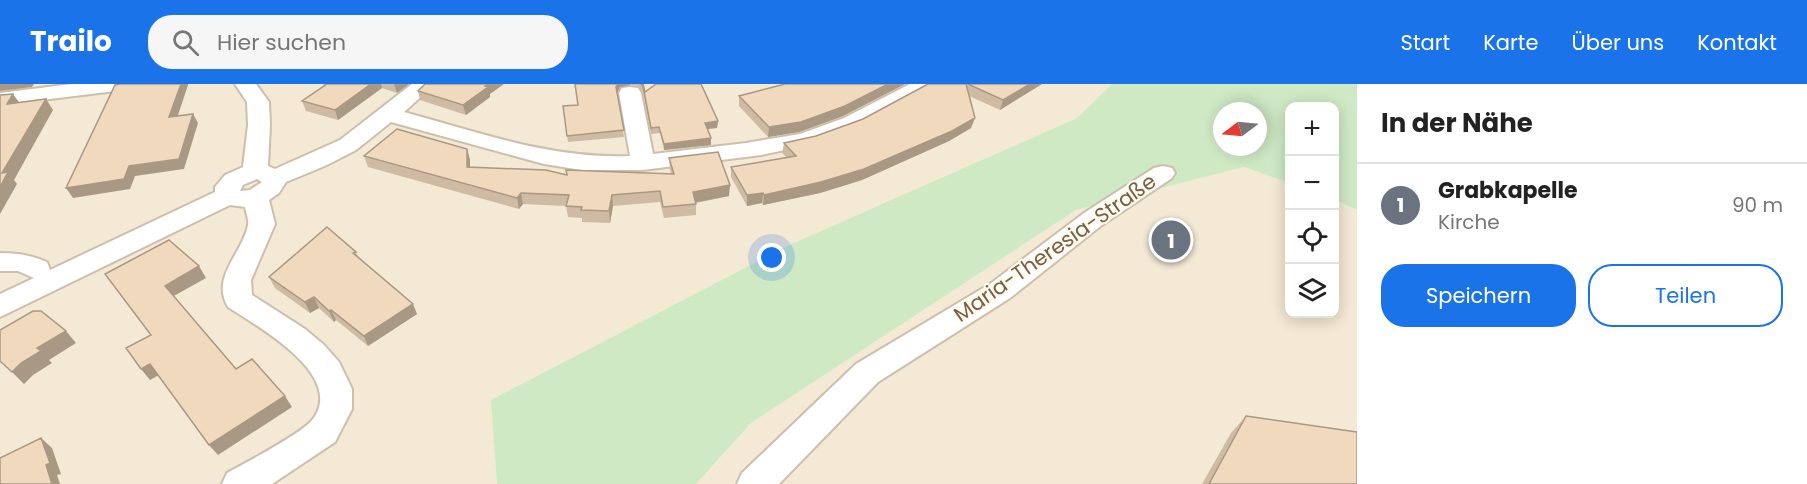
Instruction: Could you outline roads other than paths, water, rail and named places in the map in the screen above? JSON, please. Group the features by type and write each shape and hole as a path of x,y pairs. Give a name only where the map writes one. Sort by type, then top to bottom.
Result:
{"street":[{"path":"0,99 124,84"},
{"path":"240,484 271,467 325,430 339,401 332,374 308,348 238,300 237,280 262,224 253,186 259,125 258,102 245,84"},
{"path":"0,306 253,186 319,160 348,145 425,84"},
{"path":"387,114 507,149 567,161 603,164 643,163 759,148 807,138 859,118 925,84"},
{"path":"630,93 643,163"},
{"name":"Maria-Theresia-Straße","path":"755,484 867,373 1000,291 1094,219 1163,173"},
{"path":"0,262 22,262 36,268"}],"place":[{"name":"Grabkapelle","path":"1171,240"}]}
